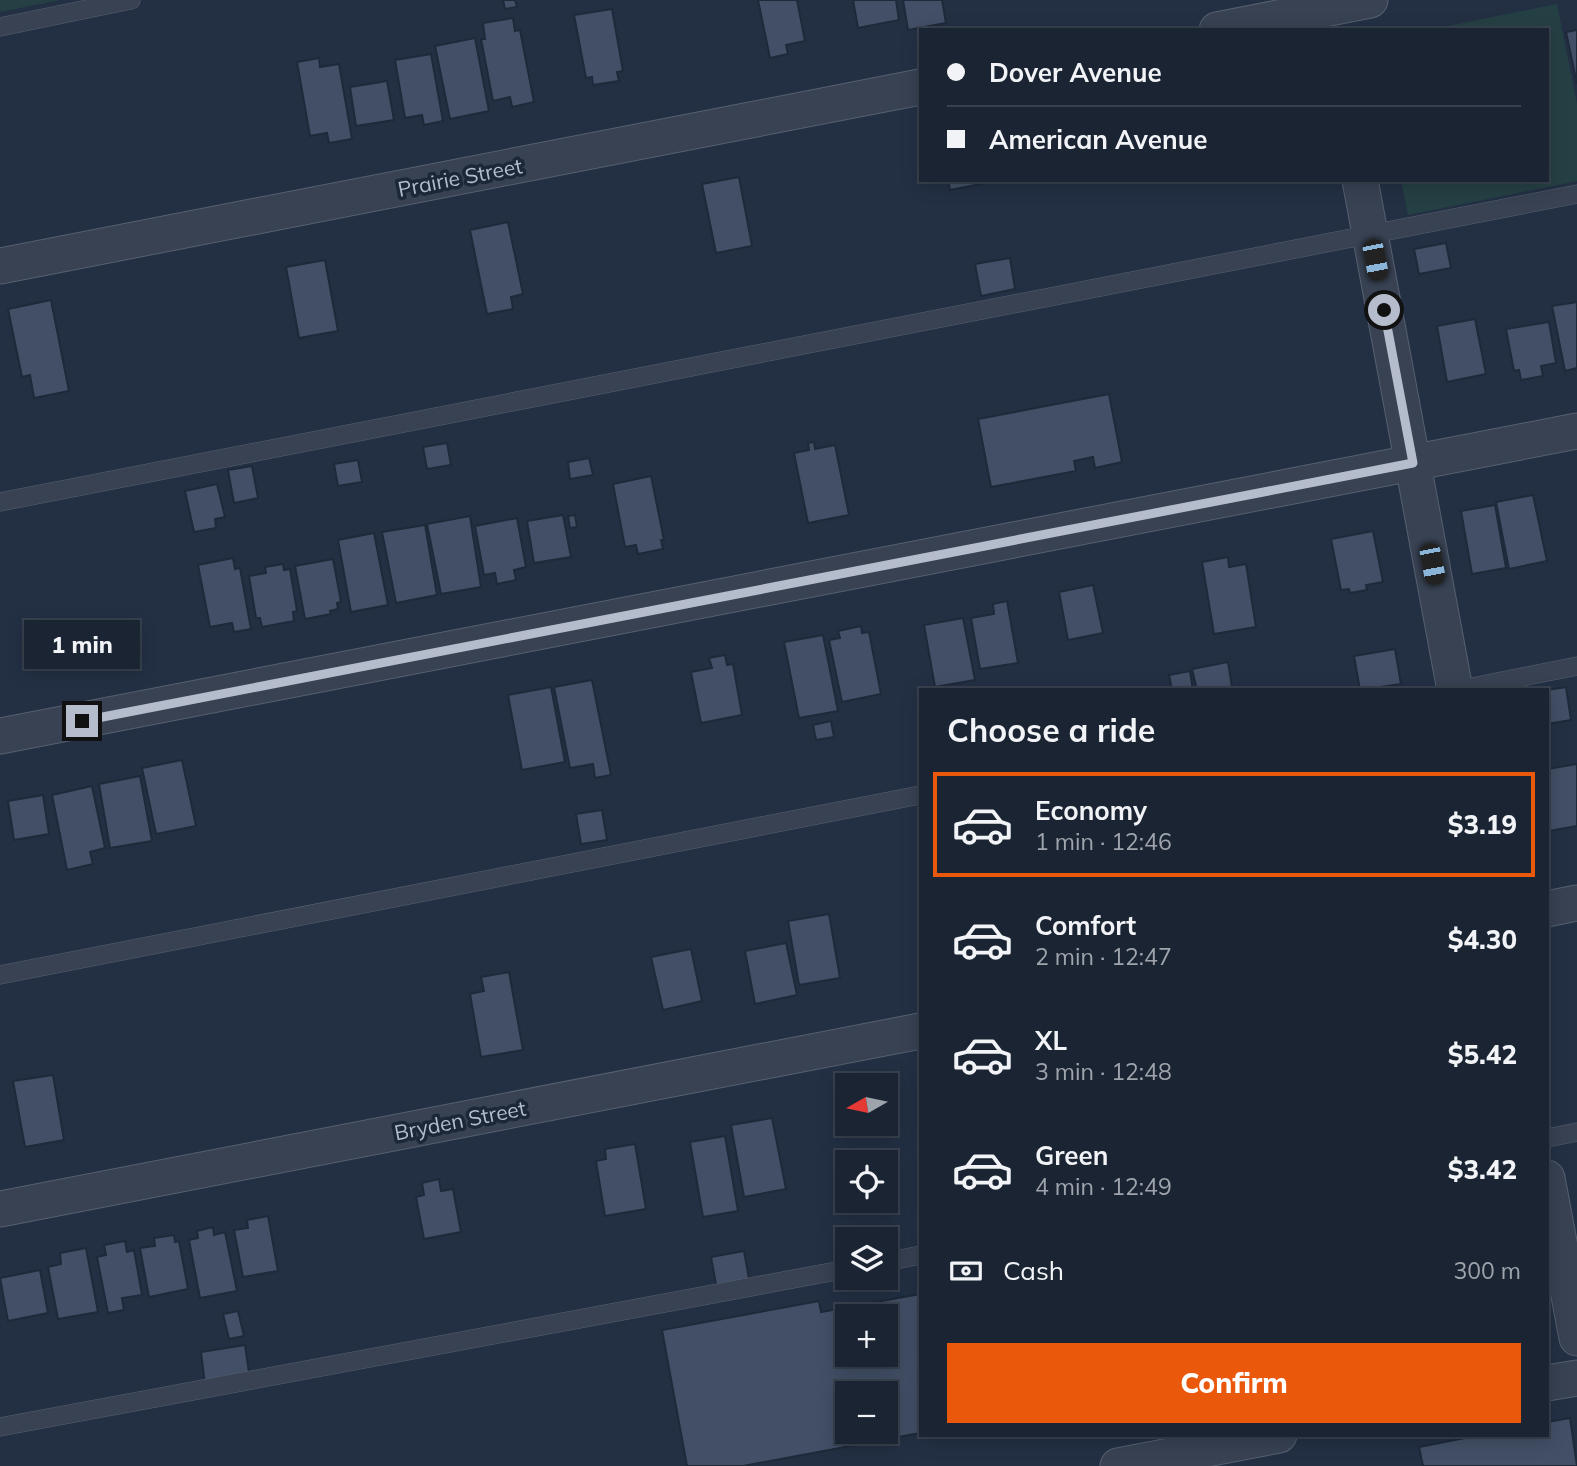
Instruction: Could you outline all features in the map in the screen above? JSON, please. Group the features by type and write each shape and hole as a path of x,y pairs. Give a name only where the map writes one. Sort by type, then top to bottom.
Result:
{"street":[{"path":"1230,28 1329,13 1370,0"},
{"name":"Prairie Street","path":"0,266 919,87"},
{"path":"1360,182 1456,688"},
{"path":"0,736 1577,431"},
{"path":"1549,909 1577,903"},
{"name":"Bryden Street","path":"0,1209 919,1031"},
{"path":"1549,1189 1577,1338"},
{"path":"1549,1383 1577,1378"},
{"path":"1118,1466 1269,1437"}],"lane":[{"path":"0,27 131,0"},
{"path":"0,502 1577,194"},
{"path":"1466,688 1577,666"},
{"path":"0,975 919,795"},
{"path":"1549,1138 1577,1132"},
{"path":"898,1260 919,1255"},
{"path":"0,1427 835,1271"}],"green space":[{"path":"0,0 60,0 0,12"},
{"path":"1557,4 1577,104 1577,181 1408,215 1401,182 1549,182 1549,28 1438,28"}],"building":[{"path":"503,0 515,0 517,7 505,9"},
{"path":"758,0 797,0 805,41 786,45 788,54 770,58"},
{"path":"853,0 896,0 899,20 858,28"},
{"path":"903,0 942,0 946,23 908,30"},
{"path":"612,9 623,71 617,72 619,81 593,85 592,77 586,78 574,15"},
{"path":"513,18 515,31 520,30 534,102 512,107 510,97 493,101 481,39 485,39 483,23"},
{"path":"1577,30 1577,84 1566,32"},
{"path":"475,38 489,111 450,119 435,46"},
{"path":"431,54 443,121 424,125 422,115 405,118 395,60"},
{"path":"319,58 320,67 339,64 352,139 329,143 327,133 310,136 297,62"},
{"path":"387,81 394,120 356,126 350,87"},
{"path":"739,177 752,246 716,253 702,184"},
{"path":"948,182 986,183 950,190"},
{"path":"508,222 523,294 511,297 513,309 487,314 470,230"},
{"path":"1446,243 1451,268 1419,274 1414,249"},
{"path":"1010,258 1015,289 981,296 975,264"},
{"path":"325,260 338,331 299,338 286,267"},
{"path":"51,300 69,391 34,398 30,375 22,377 8,309"},
{"path":"1577,302 1577,368 1565,371 1552,306"},
{"path":"1475,319 1486,374 1447,382 1437,326"},
{"path":"1549,322 1556,363 1541,366 1543,376 1521,380 1519,370 1514,371 1506,329"},
{"path":"1109,394 1122,462 1095,468 1093,457 1074,461 1076,471 991,487 978,419"},
{"path":"814,442 815,449 835,445 849,515 808,523 794,453 809,450 808,443"},
{"path":"447,443 451,465 427,469 423,447"},
{"path":"589,458 593,475 570,479 568,462"},
{"path":"358,460 362,482 338,486 334,464"},
{"path":"252,466 258,498 234,503 228,470"},
{"path":"651,476 664,540 661,540 663,549 638,554 636,545 625,547 613,484"},
{"path":"217,484 225,517 215,519 216,528 194,532 185,491"},
{"path":"1533,495 1547,561 1509,569 1496,502"},
{"path":"1495,505 1506,568 1472,574 1461,511"},
{"path":"563,515 571,557 534,563 527,521"},
{"path":"575,515 577,527 570,528 568,516"},
{"path":"470,516 481,587 441,594 427,524"},
{"path":"517,518 526,567 514,570 516,580 497,584 495,573 484,575 475,526"},
{"path":"425,525 437,595 396,603 382,532"},
{"path":"1373,531 1383,582 1366,585 1367,590 1350,593 1349,589 1341,590 1331,539"},
{"path":"374,533 388,605 351,612 338,540"},
{"path":"1228,557 1229,567 1246,564 1256,627 1214,634 1202,562"},
{"path":"233,558 235,569 240,568 251,629 234,632 232,623 210,627 198,565"},
{"path":"333,559 341,602 337,603 338,609 330,611 331,614 305,619 295,566"},
{"path":"283,564 284,570 290,569 297,611 293,612 294,621 262,627 260,618 256,618 249,576 266,573 265,567"},
{"path":"1093,585 1103,633 1068,640 1059,592"},
{"path":"1007,601 1018,663 980,669 971,618 994,614 993,604"},
{"path":"963,618 975,680 935,687 924,625"},
{"path":"861,626 862,633 869,632 881,694 842,702 829,640 840,638 838,631"},
{"path":"823,635 838,711 799,718 784,642"},
{"path":"1395,649 1401,684 1360,688 1354,656"},
{"path":"725,655 727,665 733,664 742,715 701,723 691,672 712,668 709,658"},
{"path":"1228,662 1232,687 1197,688 1192,669"},
{"path":"1190,671 1193,688 1172,688 1169,675"},
{"path":"592,680 611,775 595,778 593,764 570,768 554,687"},
{"path":"551,687 565,762 522,770 508,695"},
{"path":"1566,687 1571,720 1549,724 1549,690"},
{"path":"831,721 834,737 816,740 813,725"},
{"path":"182,760 196,826 156,834 142,768"},
{"path":"1577,764 1577,826 1549,831 1549,769"},
{"path":"140,776 152,841 110,848 99,784"},
{"path":"92,786 105,848 90,852 93,864 67,870 52,795"},
{"path":"43,795 49,834 14,840 8,801"},
{"path":"602,810 607,840 581,844 576,814"},
{"path":"829,914 840,978 799,985 788,921"},
{"path":"786,943 797,995 755,1004 745,951"},
{"path":"691,949 702,1001 663,1010 651,957"},
{"path":"509,972 523,1050 481,1057 470,994 484,991 481,977"},
{"path":"53,1075 64,1140 25,1147 13,1081"},
{"path":"772,1118 786,1189 744,1197 731,1125"},
{"path":"725,1136 738,1211 703,1217 690,1142"},
{"path":"635,1144 646,1209 605,1216 596,1161 606,1159 605,1149"},
{"path":"439,1179 441,1191 453,1189 461,1232 424,1239 416,1197 424,1195 422,1183"},
{"path":"268,1216 278,1271 243,1277 234,1230 248,1228 247,1220"},
{"path":"213,1227 214,1235 225,1232 237,1291 200,1298 189,1240 198,1238 197,1231"},
{"path":"174,1235 175,1242 179,1241 188,1289 149,1297 140,1248 155,1246 154,1238"},
{"path":"125,1241 127,1252 134,1250 142,1295 122,1298 124,1310 108,1313 97,1257 106,1255 104,1245"},
{"path":"86,1248 98,1312 58,1319 48,1267 61,1264 60,1253"},
{"path":"744,1251 750,1284 717,1290 711,1257"},
{"path":"40,1270 48,1313 8,1321 0,1278"},
{"path":"919,1294 919,1433 898,1437 898,1381 835,1381 835,1444 861,1444 743,1466 687,1466 662,1330 819,1301 821,1312 835,1309 835,1367 898,1367 898,1304 865,1304"},
{"path":"238,1311 244,1336 229,1339 223,1314"},
{"path":"245,1345 250,1379 205,1385 201,1352"},
{"path":"1570,1418 1577,1466 1423,1466 1419,1447 1470,1437 1549,1437 1549,1422"}],"route":[{"path":"82,721 1413,463 1384,310"}]}
